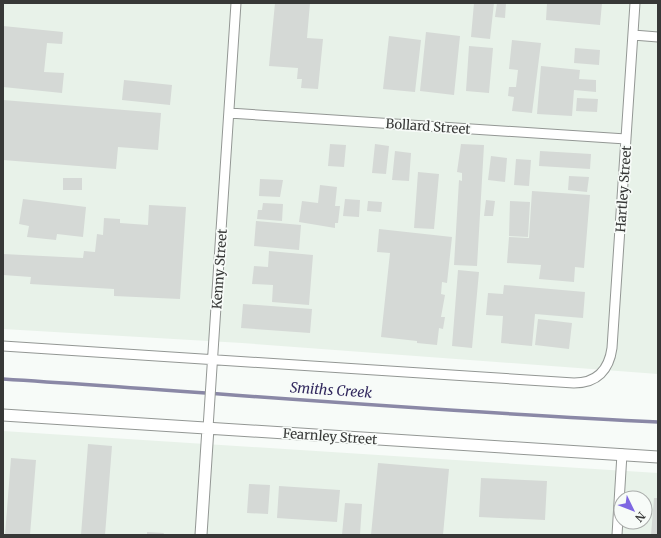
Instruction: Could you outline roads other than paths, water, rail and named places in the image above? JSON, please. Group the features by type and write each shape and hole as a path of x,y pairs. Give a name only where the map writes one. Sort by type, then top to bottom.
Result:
{"street":[{"name":"Kenny Street","path":"201,535 236,3"},
{"name":"Hartley Street","path":"213,359 574,383 588,382 603,372 608,366 612,348 635,3"},
{"path":"633,36 658,37"},
{"name":"Bollard Street","path":"229,113 626,139"},
{"path":"3,346 213,359"},
{"name":"Fearnley Street","path":"3,415 658,457"},
{"path":"617,535 622,454"}],"waterway":[{"name":"Smiths Creek","path":"3,379 412,408 658,422"}]}
